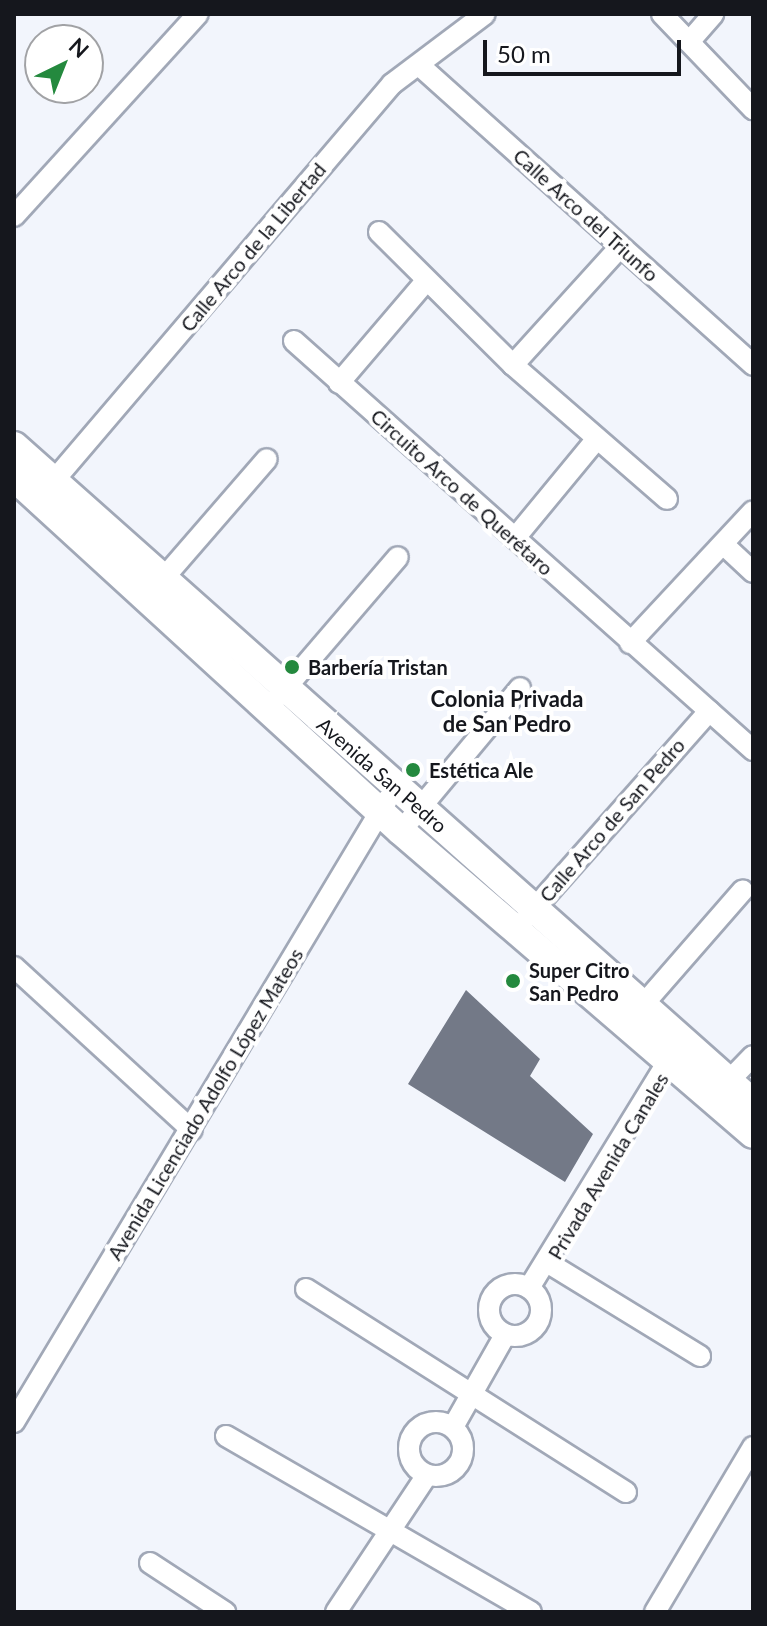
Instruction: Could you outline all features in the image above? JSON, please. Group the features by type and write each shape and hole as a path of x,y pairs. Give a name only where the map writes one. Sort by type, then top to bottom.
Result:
{"main road":[{"name":"Avenida San Pedro","path":"14,446 45,491 153,591 276,699 420,809 525,919"},
{"name":"Avenida San Pedro","path":"14,477 45,491"},
{"name":"Avenida San Pedro","path":"276,699 379,811 401,831 525,919 720,1090 753,1134"},
{"name":"Avenida San Pedro","path":"720,1090 753,1103"}],"street":[{"path":"14,216 198,14"},
{"name":"Calle Arco de la Libertad","path":"45,491 392,84 485,14"},
{"path":"662,14 753,109"},
{"path":"689,42 713,14"},
{"name":"Calle Arco del Triunfo","path":"419,65 753,365"},
{"path":"379,232 513,365 595,441 667,499"},
{"path":"513,365 620,247"},
{"path":"339,383 427,280"},
{"name":"Circuito Arco de Querétaro","path":"294,341 753,750"},
{"path":"515,538 595,441"},
{"path":"153,591 267,459"},
{"path":"630,643 753,511"},
{"path":"723,544 753,572"},
{"path":"276,699 398,557"},
{"path":"401,831 520,688"},
{"name":"Calle Arco de San Pedro","path":"525,919 709,711"},
{"name":"Avenida Licenciado Adolfo López Mateos","path":"16,1414 192,1130 395,787"},
{"path":"635,1014 743,890"},
{"path":"14,967 192,1130"},
{"name":"Privada Avenida Canales","path":"529,1288 550,1264 675,1050"},
{"path":"720,1090 753,1056"},
{"path":"550,1264 700,1356"},
{"path":"506,1286 529,1288 541,1303 539,1323 523,1336 505,1335 492,1322 492,1298 506,1286"},
{"path":"306,1289 626,1492"},
{"path":"453,1427 474,1395 505,1335"},
{"path":"431,1422 453,1427 463,1443 459,1464 446,1475 427,1475 409,1455 414,1431 431,1422"},
{"path":"226,1436 531,1612"},
{"path":"655,1612 753,1447"},
{"path":"336,1612 427,1475"},
{"path":"150,1563 225,1612"}],"building":[{"path":"466,990 540,1059 530,1076 593,1134 565,1182 408,1084"}],"place":[{"name":"Barbería Tristan","path":"292,667"},
{"name":"Estética Ale","path":"413,770"},
{"name":"Super Citro San Pedro","path":"513,981"}],"district":[{"name":"Colonia Privada de San Pedro","path":"507,710"}]}
